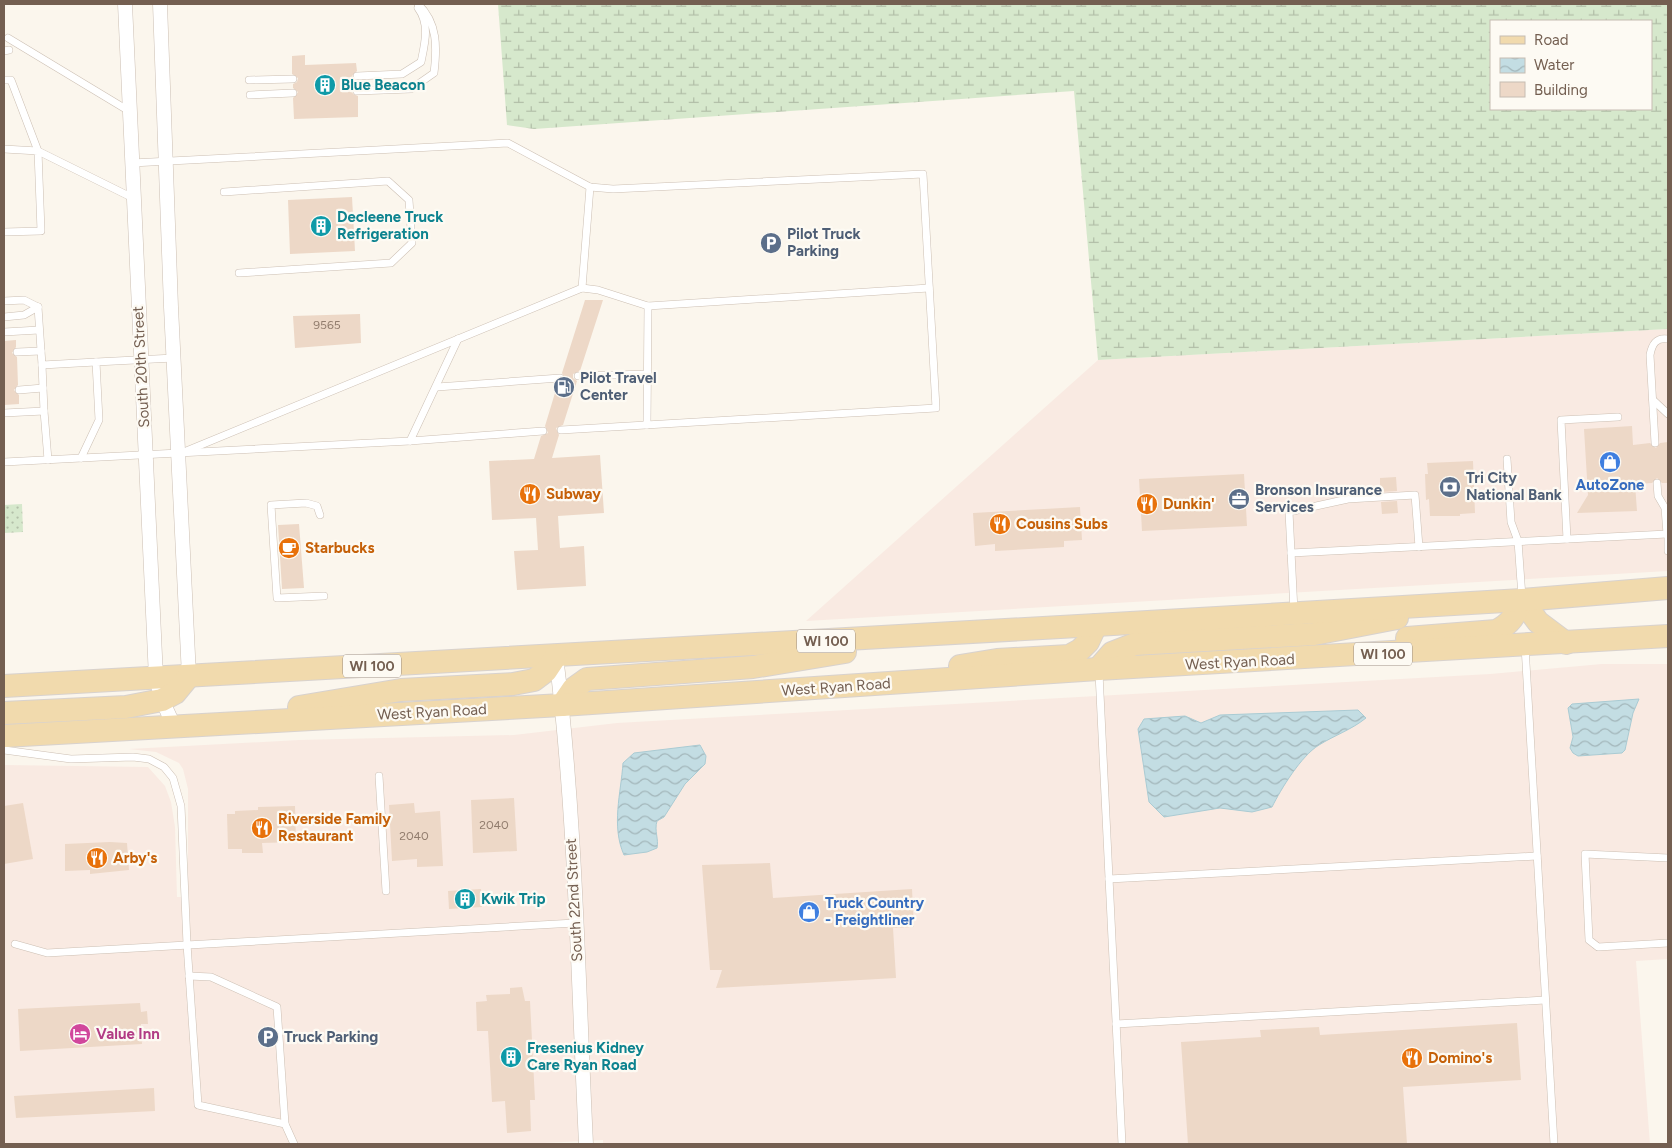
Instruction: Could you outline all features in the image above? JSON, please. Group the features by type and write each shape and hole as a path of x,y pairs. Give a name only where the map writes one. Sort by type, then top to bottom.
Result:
{"main road":[{"name":"WI 100","path":"4,686 904,636 1097,634 1294,614 1522,600 1668,588"},
{"path":"1316,657 1372,643 1399,639 1496,631 1507,625 1514,617 1522,600 1538,622 1566,643"},
{"path":"1098,665 1112,654 1135,644 1314,634 1384,622 1443,605"},
{"path":"891,683 933,671 997,660 1069,656 1080,650 1097,634"},
{"path":"562,704 572,689 587,679 753,667 854,651 904,636"},
{"name":"West Ryan Road","path":"4,736 891,683 1098,665 1316,657 1668,636"},
{"path":"258,722 293,708 401,690 513,684 534,680 546,671 556,656"},
{"path":"4,713 126,707 162,700 175,693 189,676"}],"street":[{"name":"South 20th Street","path":"125,4 156,678 162,700 174,726"},
{"path":"160,4 189,676"},
{"name":"South 22nd Street","path":"556,656 562,704 586,1144"}],"lane":[{"path":"357,76 402,74 421,62 426,36 424,16 414,4"},
{"path":"357,91 411,89 434,73 437,44 428,13 418,4"},
{"path":"8,38 129,111"},
{"path":"249,80 293,79"},
{"path":"4,80 10,80 38,151 41,231 4,232"},
{"path":"250,95 293,93"},
{"path":"132,163 508,143 590,187 613,189 923,174 936,408 561,430"},
{"path":"4,149 38,151 133,198"},
{"path":"224,192 388,181 409,200 412,243 391,263 239,273"},
{"path":"582,288 590,187"},
{"path":"179,454 582,288 598,290 648,306 929,288"},
{"path":"4,301 24,300 38,307"},
{"path":"647,425 648,306"},
{"path":"4,317 24,315 38,307"},
{"path":"38,307 48,460"},
{"path":"4,332 39,330"},
{"path":"410,441 458,339"},
{"path":"1654,443 1651,348 1658,340 1668,339"},
{"path":"17,352 41,351"},
{"path":"42,365 174,358"},
{"path":"81,458 99,420 96,362"},
{"path":"578,376 648,374"},
{"path":"437,387 560,378"},
{"path":"18,390 43,388"},
{"path":"1653,400 1668,414"},
{"path":"4,413 44,411"},
{"path":"1567,539 1561,420 1618,417"},
{"path":"4,462 410,441 543,431"},
{"path":"1507,459 1511,522 1518,541 1522,600"},
{"path":"1657,483 1658,496 1667,506 1668,551"},
{"path":"1294,614 1289,512 1348,499 1415,496 1419,547"},
{"path":"320,515 317,506 306,503 271,505 277,598 324,596"},
{"path":"1291,553 1668,533"},
{"path":"1525,646 1554,1144"},
{"path":"1098,665 1122,1144"},
{"path":"4,750 71,759 149,758 164,767 173,778 181,806 187,944 198,1104 285,1124"},
{"path":"379,776 386,891"},
{"path":"1668,858 1584,854 1589,940 1598,947 1668,943"},
{"path":"1109,879 1537,856"},
{"path":"15,944 46,953 575,923"},
{"path":"189,976 211,977 277,1007 285,1124 294,1144"},
{"path":"1116,1024 1546,1000"}],"shaded area":[{"path":"1668,329 1668,571 806,621 1098,360"},
{"path":"1602,664 1668,664 1668,959 1636,961 1650,1144 603,1144 603,1140 524,1144 4,1144 4,765 148,767 165,786 171,802 175,827 177,897 188,897 188,789 183,769 179,763 156,752 129,749 299,740 514,735 617,723 1490,674"}],"green space":[{"path":"498,4 1668,4 1668,329 1098,360 1074,91 534,129 507,125"},
{"path":"22,504 23,532 4,533 4,505"}],"water":[{"path":"1639,699 1633,713 1625,750 1622,753 1578,756 1573,753 1570,748 1573,737 1568,708 1572,704"},
{"path":"1358,710 1366,718 1312,750 1292,773 1272,807 1252,812 1220,808 1164,817 1149,802 1138,729 1144,719 1185,716 1201,723 1220,715"},
{"path":"700,745 706,756 705,764 685,784 664,817 657,821 657,848 647,852 624,855 620,844 617,821 623,763 634,753"}],"building":[{"name":"Blue Beacon","path":"305,55 305,65 356,63 357,71 352,76 357,81 357,86 352,91 353,94 358,96 358,117 294,119 293,98 298,92 293,88 293,84 297,82 298,78 292,74 292,56"},
{"name":"Decleene Truck Refrigeration","path":"352,197 355,251 290,254 288,200"},
{"path":"585,300 603,300 580,371 573,374 573,378 577,381 563,425 556,428 559,435 552,458 600,455 604,513 558,516 560,548 584,546 586,586 517,590 514,551 538,550 536,518 492,520 489,461 534,459 541,436 548,433 545,426 558,383 565,380 562,373"},
{"path":"360,314 361,343 295,348 293,316"},
{"path":"16,340 16,347 12,353 17,357 18,385 14,390 19,395 19,404 4,405 4,341"},
{"name":"AutoZone","path":"1632,426 1633,445 1650,443 1656,448 1660,443 1668,442 1668,483 1662,483 1657,478 1652,483 1635,484 1637,511 1577,513 1588,495 1584,429"},
{"name":"Tri City National Bank","path":"1473,461 1475,513 1460,514 1460,516 1430,516 1429,499 1426,500 1425,474 1428,474 1427,463"},
{"path":"1244,474 1247,526 1142,531 1139,479"},
{"path":"1396,477 1397,491 1380,492 1380,478"},
{"path":"1397,501 1398,513 1382,514 1381,502"},
{"path":"1080,507 1082,540 1064,541 1064,547 995,551 995,544 975,546 973,513"},
{"name":"Starbucks","path":"299,524 304,588 282,589 278,525"},
{"name":"Kwik Trip","path":"514,798 517,851 473,853 471,800"},
{"path":"23,803 33,859 4,864 4,806"},
{"name":"Kwik Trip","path":"414,803 415,813 440,811 443,866 417,867 417,859 392,861 389,805"},
{"name":"Riverside Family Restaurant","path":"295,806 296,842 262,843 263,853 242,853 242,849 228,849 227,814 235,814 235,811 258,810 258,807"},
{"name":"Arby's","path":"127,843 129,870 90,874 90,870 65,871 65,844"},
{"name":"Truck Country - Freightliner","path":"770,863 773,898 912,889 914,927 893,928 896,978 716,988 722,970 710,970 702,865"},
{"name":"Kwik Trip","path":"481,889 482,907 449,909 448,891"},
{"name":"Fresenius Kidney Care Ryan Road","path":"522,987 525,1001 530,1001 535,1100 530,1100 531,1131 507,1133 505,1101 492,1102 488,1031 477,1031 476,1002 487,1001 486,995 510,994 510,988"},
{"name":"Value Inn","path":"140,1003 141,1012 147,1011 148,1024 141,1024 142,1044 20,1051 18,1009"},
{"path":"1517,1023 1521,1080 1403,1087 1407,1144 1188,1144 1181,1042 1261,1037 1260,1030 1319,1027 1320,1035"},
{"path":"154,1088 155,1111 16,1118 14,1096"}],"place":[{"name":"Blue Beacon","path":"325,85"},
{"name":"Decleene Truck Refrigeration","path":"321,226"},
{"name":"Pilot Truck Parking","path":"771,243"},
{"name":"Pilot Travel Center","path":"564,387"},
{"name":"AutoZone","path":"1610,462"},
{"name":"Tri City National Bank","path":"1450,487"},
{"name":"Subway","path":"530,494"},
{"name":"Bronson Insurance Services","path":"1239,499"},
{"name":"Dunkin'","path":"1147,504"},
{"name":"Cousins Subs","path":"1000,524"},
{"name":"Starbucks","path":"289,548"},
{"name":"Riverside Family Restaurant","path":"262,828"},
{"name":"Arby's","path":"97,858"},
{"name":"Kwik Trip","path":"465,899"},
{"name":"Truck Country - Freightliner","path":"809,912"},
{"name":"Value Inn","path":"80,1034"},
{"name":"Truck Parking","path":"268,1037"},
{"name":"Fresenius Kidney Care Ryan Road","path":"511,1057"},
{"name":"Domino's","path":"1412,1058"}]}
